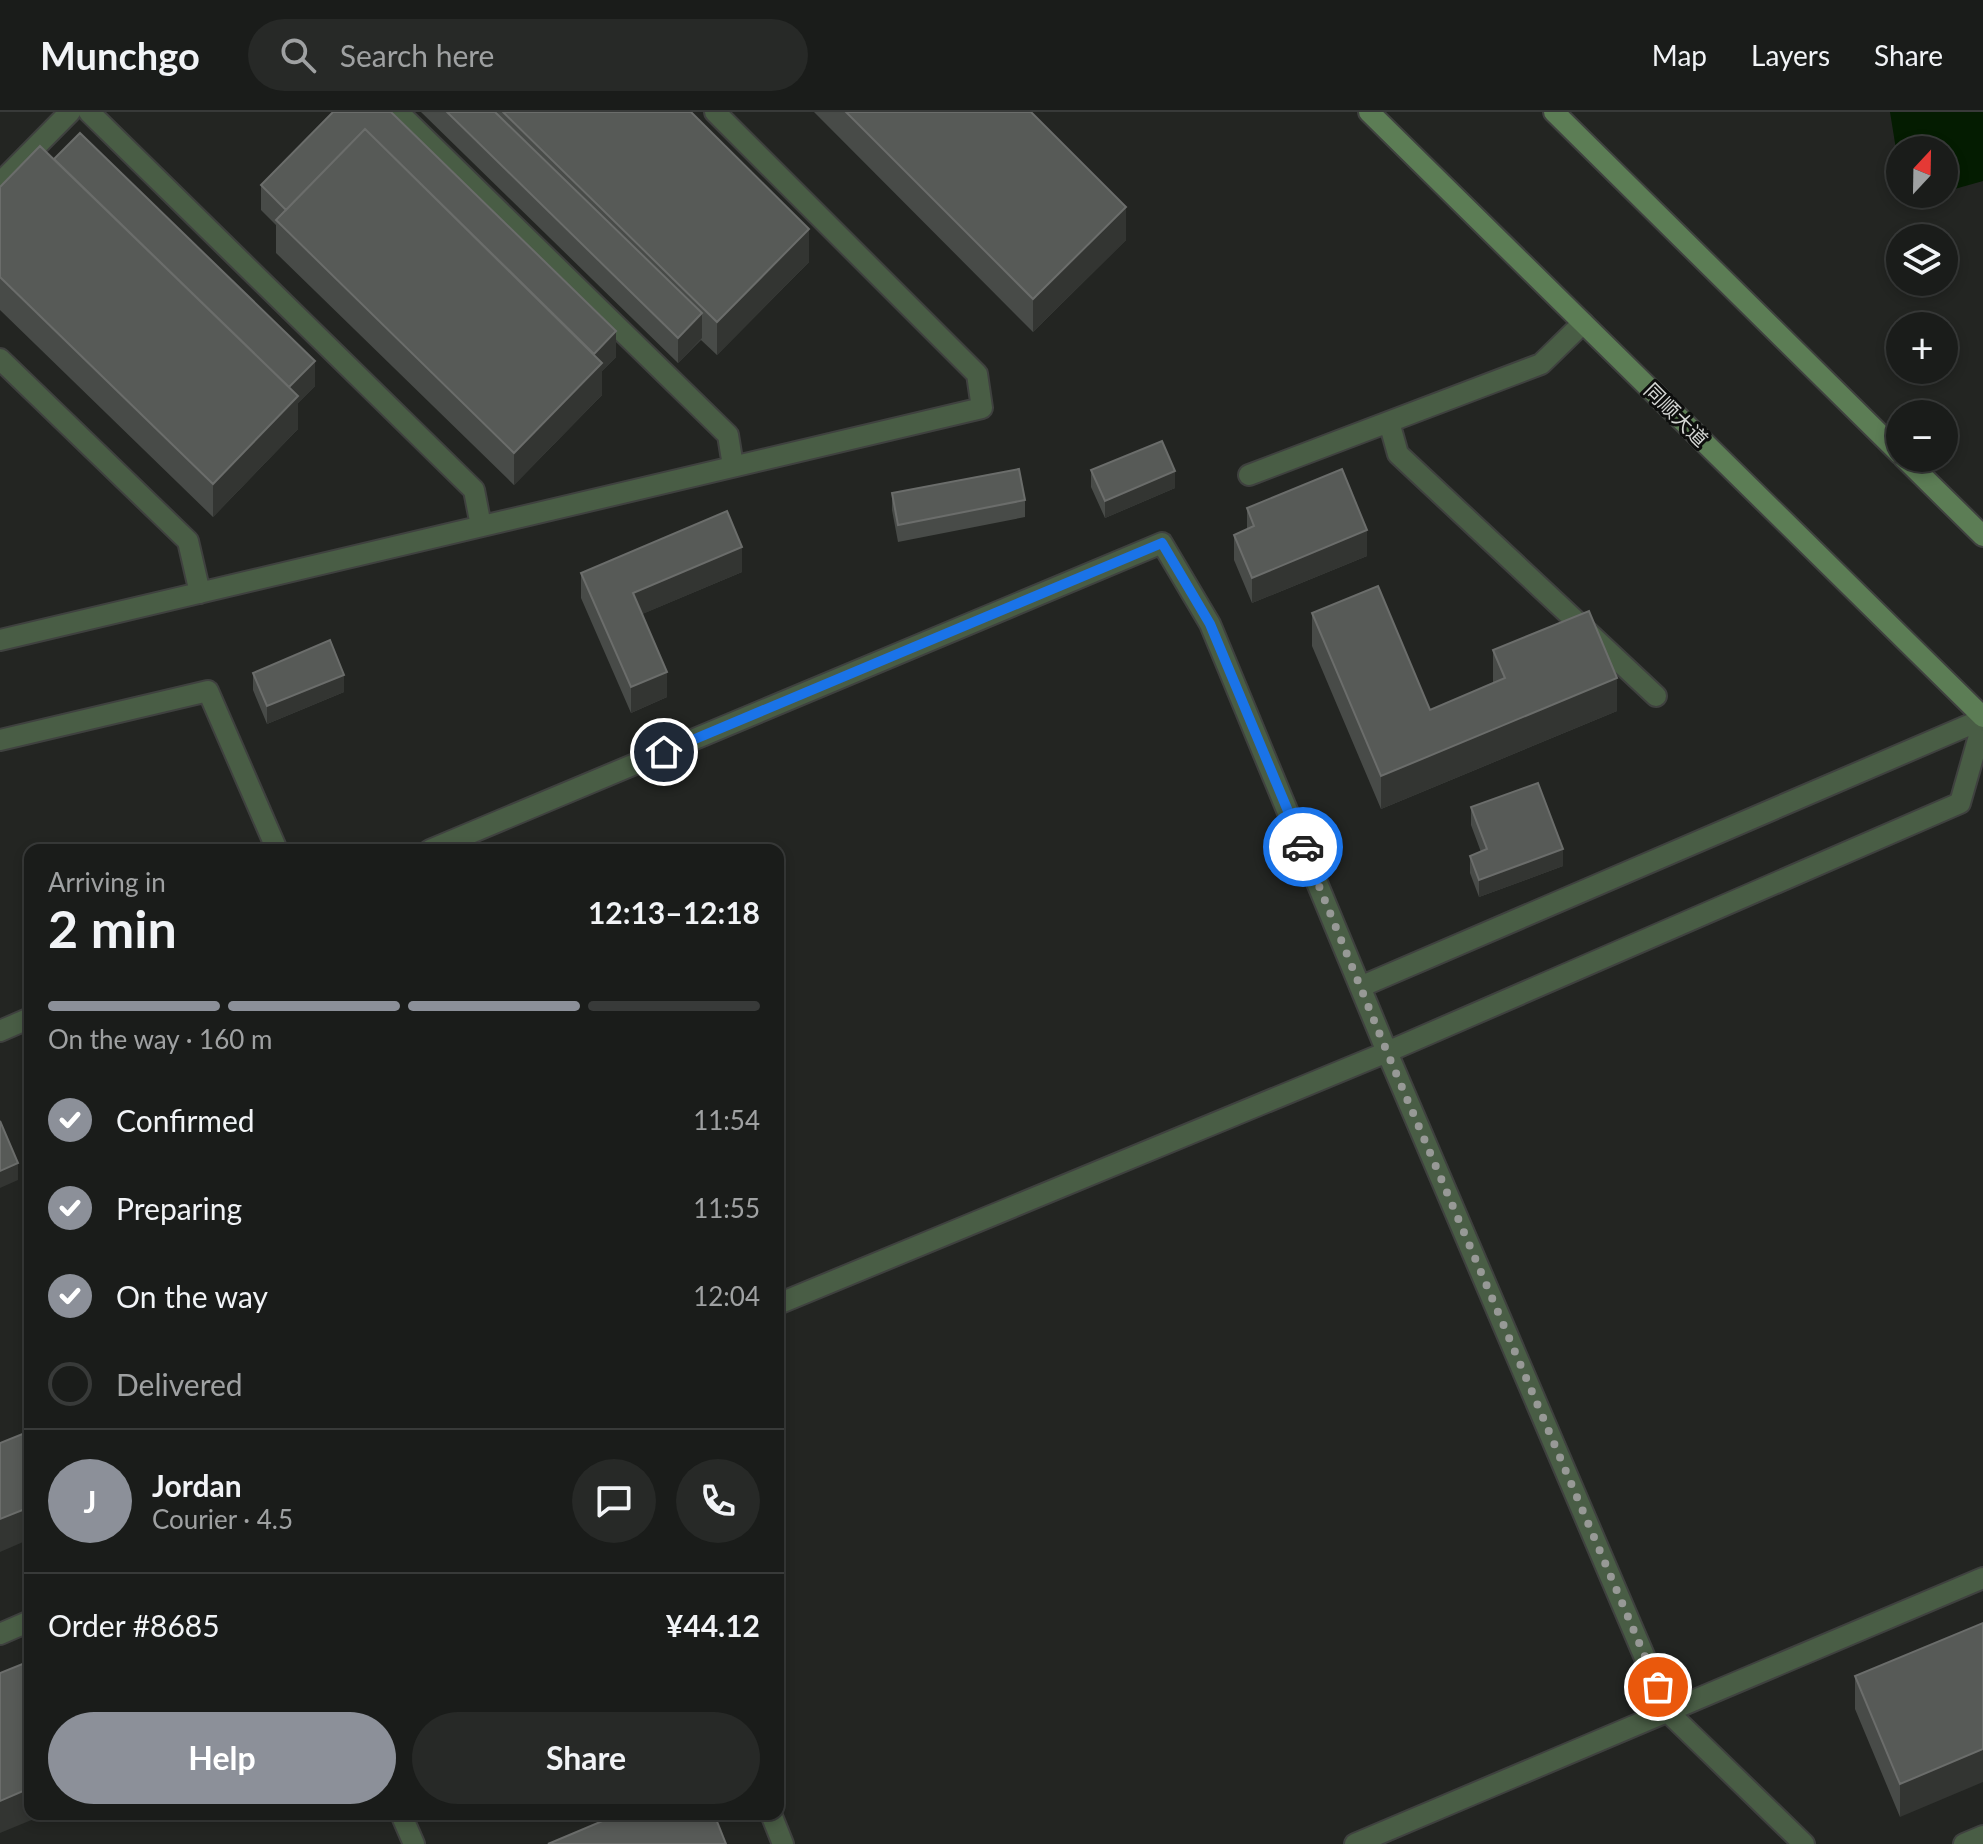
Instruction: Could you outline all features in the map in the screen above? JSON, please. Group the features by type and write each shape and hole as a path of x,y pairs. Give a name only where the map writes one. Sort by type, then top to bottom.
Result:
{"main road":[{"name":"同顺大道","path":"1369,112 1983,719"},
{"path":"1554,112 1886,440"},
{"path":"1918,472 1983,536"}],"lane":[{"path":"0,183 70,112"},
{"path":"89,112 474,490 481,526"},
{"path":"398,112 728,435 733,466"},
{"path":"0,640 982,408 977,374 715,112"},
{"path":"1249,475 1541,364 1583,323"},
{"path":"0,359 188,541 200,593"},
{"path":"1389,422 1398,454 1656,696"},
{"path":"444,844 1162,543 1210,624 1387,1052 1668,1712 1804,1844"},
{"path":"0,740 208,691 274,844"},
{"path":"1360,987 1983,719"},
{"path":"784,1302 1387,1052 1960,803 1983,719"},
{"path":"0,1031 24,1021"},
{"path":"1355,1844 1983,1578"},
{"path":"0,1634 24,1624"},
{"path":"404,1820 414,1844"},
{"path":"773,1820 783,1844"},
{"path":"1964,1844 1983,1836"}],"shaded area":[{"path":"1890,112 1983,112 1983,181 1958,188 1958,136 1894,136"}],"building":[{"path":"333,112 391,112 616,331 594,354 365,129 286,210 261,185"},
{"path":"447,112 495,112 702,313 678,338"},
{"path":"503,112 691,112 809,229 717,322"},
{"path":"846,112 1031,112 1126,207 1033,299"},
{"path":"365,129 602,363 514,453 276,220"},
{"path":"80,133 315,361 289,387 54,159"},
{"path":"40,146 298,396 213,484 0,277 0,187"},
{"path":"1162,441 1175,471 1105,501 1091,470"},
{"path":"1019,469 1025,500 898,525 892,493"},
{"path":"1342,469 1367,530 1252,578 1234,535 1254,526 1247,508"},
{"path":"727,511 742,547 633,593 667,672 631,687 581,573"},
{"path":"1378,586 1430,710 1505,678 1493,650 1589,611 1617,678 1381,776 1312,613"},
{"path":"330,640 344,675 267,706 253,673"},
{"path":"1538,783 1563,849 1479,880 1470,856 1487,849 1471,807"},
{"path":"0,1121 18,1163 0,1171"},
{"path":"24,1433 24,1509 0,1519 0,1443"},
{"path":"1983,1623 1983,1749 1900,1784 1855,1676"},
{"path":"24,1663 24,1791 0,1801 0,1673"},
{"path":"605,1820 716,1820 726,1844 548,1844"}],"way so far":[{"path":"1303,847 1387,1052 1658,1687"}],"route":[{"path":"664,752 1162,543 1210,624 1303,847"}]}
